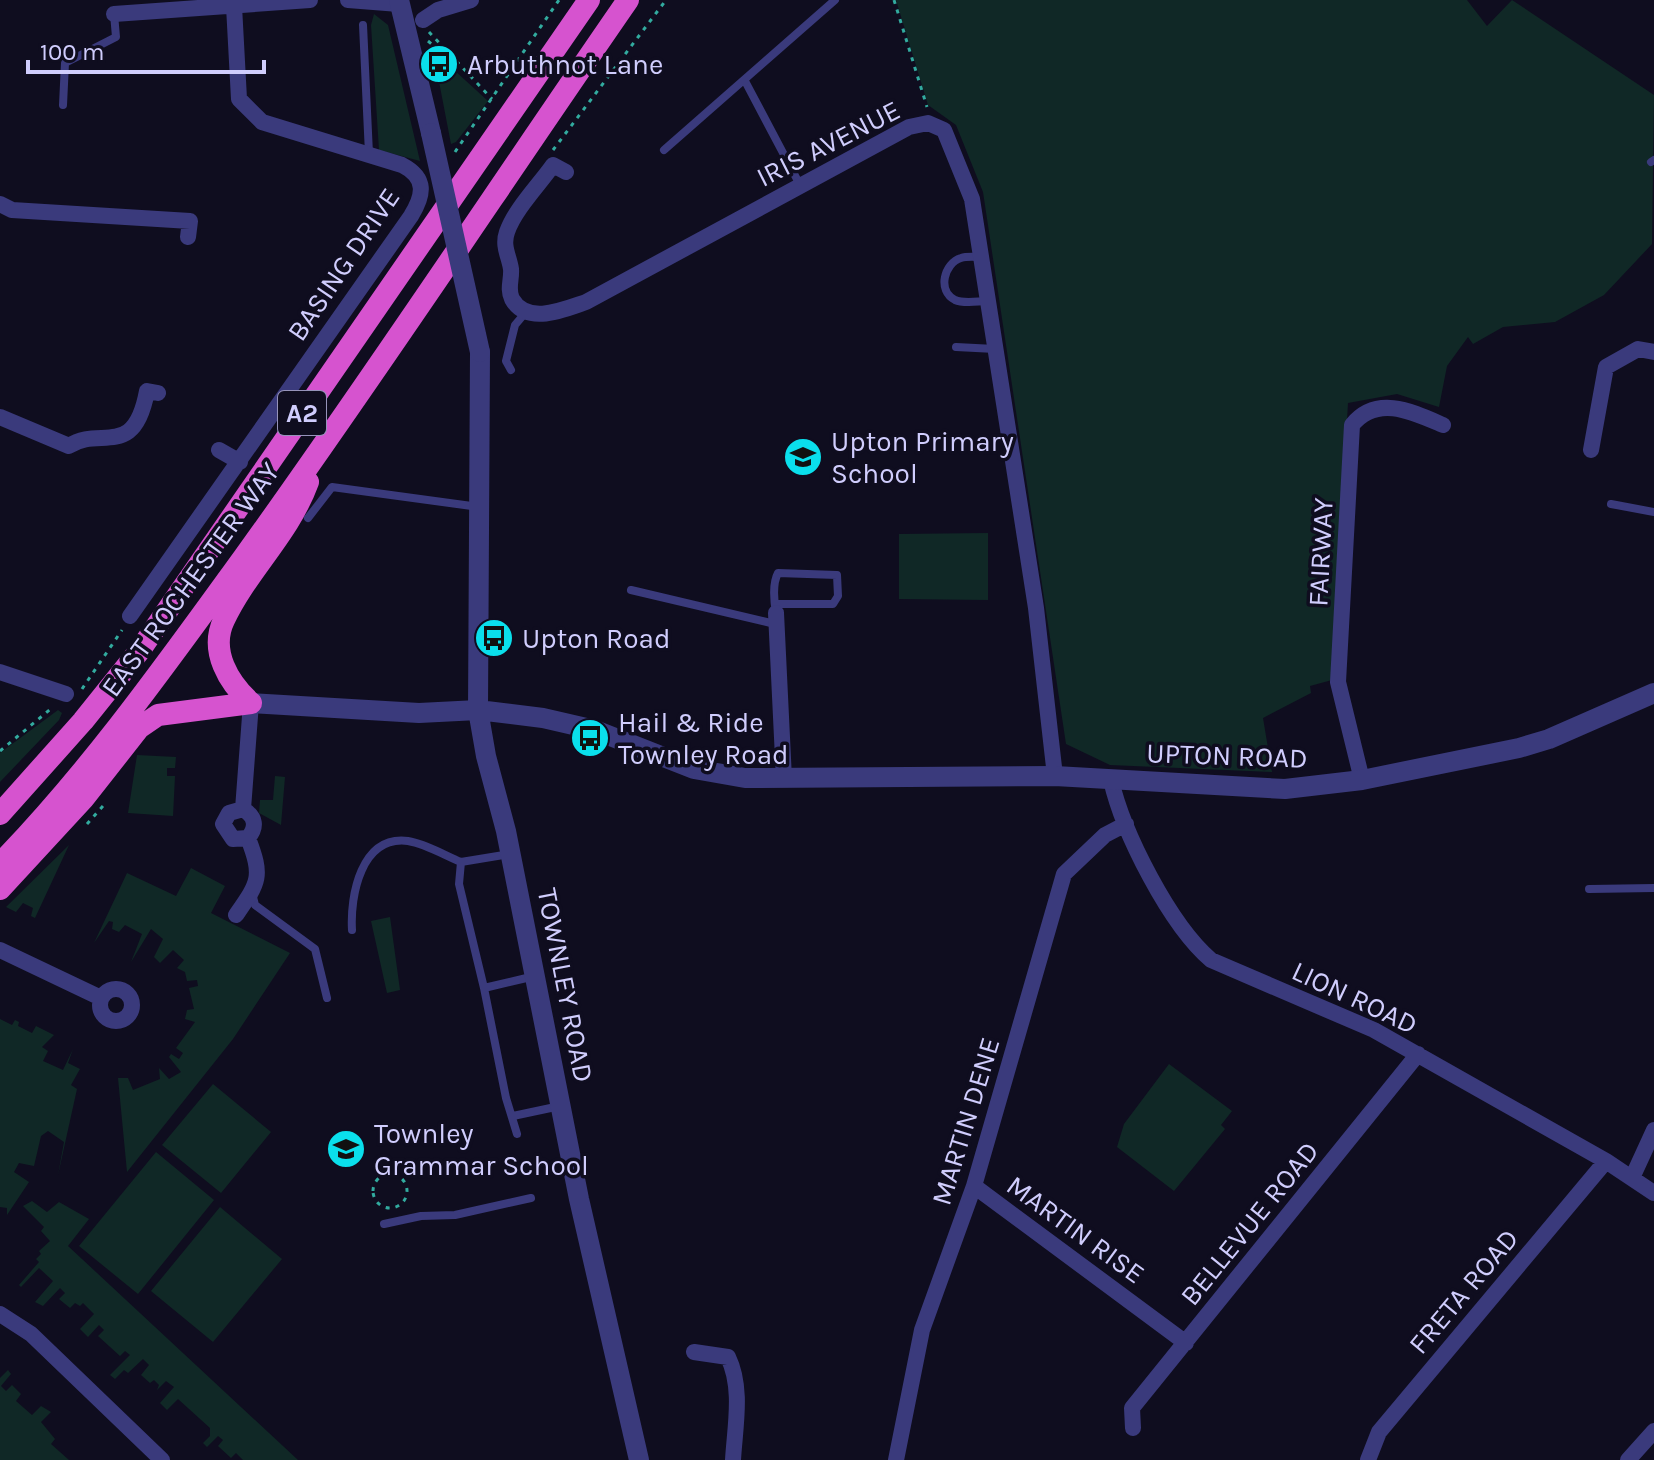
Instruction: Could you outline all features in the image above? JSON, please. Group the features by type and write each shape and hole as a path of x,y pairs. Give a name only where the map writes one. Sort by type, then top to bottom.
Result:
{"highway":[{"name":"EAST ROCHESTER WAY","path":"0,814 140,650 589,0"},
{"name":"EAST ROCHESTER WAY","path":"0,864 101,751 320,451 628,0"},
{"name":"A2","path":"251,703 227,678 221,656 223,621 299,506 320,451"},
{"path":"0,889 84,798 139,728 158,715 251,703"}],"street":[{"path":"114,14 310,0"},
{"path":"348,0 406,10 438,10 471,0"},
{"name":"BASING DRIVE","path":"130,616 420,202 421,181 412,171 369,154 262,122 250,113 239,99 234,6"},
{"path":"406,10 480,352 478,710"},
{"name":"IRIS AVENUE","path":"526,312 549,314 586,302 909,127 928,123 944,130 972,199 1036,608 1055,776"},
{"path":"526,312 513,300 509,288 511,269 505,248 507,231 560,169"},
{"path":"0,204 12,210 189,229 191,203"},
{"path":"1591,450 1606,367 1638,349 1654,352"},
{"path":"0,417 69,446 79,439 110,440 127,432 135,422 147,391"},
{"name":"FAIRWAY","path":"1362,780 1338,682 1352,425 1360,414 1384,406 1401,408 1443,425"},
{"path":"219,450 240,462"},
{"path":"775,614 784,779"},
{"path":"0,672 66,694"},
{"name":"UPTON ROAD","path":"251,703 419,713 478,710 543,718 595,730 694,769 745,778 1055,776 1285,789 1362,780 1519,748 1549,739 1654,693"},
{"path":"248,838 255,828 254,821 243,809 251,703"},
{"name":"TOWNLEY ROAD","path":"478,710 639,1460"},
{"name":"LION ROAD","path":"1111,780 1126,824 1172,915 1196,947 1211,960 1250,980 1340,1014 1418,1054 1606,1161 1654,1193"},
{"path":"243,809 229,813 223,824 233,839 248,838"},
{"name":"MARTIN DENE","path":"896,1460 922,1330 974,1186 1064,874 1072,862 1105,835 1126,824"},
{"path":"236,915 259,879 258,865 248,838"},
{"path":"0,950 101,998"},
{"name":"BELLEVUE ROAD","path":"1133,1428 1132,1408 1418,1054"},
{"path":"1632,1178 1654,1130"},
{"name":"FRETA ROAD","path":"1368,1460 1379,1432 1606,1161"},
{"name":"MARTIN RISE","path":"974,1186 1186,1343"},
{"path":"0,1314 31,1334 162,1460"},
{"path":"694,1352 728,1357 735,1371 738,1393 733,1460"},
{"path":"1628,1460 1654,1431"}],"lane":[{"path":"664,150 835,0"},
{"path":"63,105 65,63 116,37 114,14"},
{"path":"363,25 369,154"},
{"path":"745,81 800,185"},
{"path":"981,257 955,261 948,268 944,284 949,296 957,301 988,301"},
{"path":"511,370 506,361 515,325 526,312"},
{"path":"956,347 996,349"},
{"path":"308,518 332,487 480,507"},
{"path":"1611,504 1654,512"},
{"path":"631,590 775,614 833,604 838,596 837,575 778,573 775,614"},
{"path":"352,930 351,893 380,846 391,842 411,842 461,862 511,854"},
{"path":"461,862 459,884 506,1098 517,1134"},
{"path":"1589,889 1654,888"},
{"path":"252,892 255,905 315,949 327,998"},
{"path":"484,988 535,976"},
{"path":"513,1116 561,1106"},
{"path":"384,1224 421,1216 455,1215 531,1198"}],"path":[{"path":"451,157 559,0"},
{"path":"560,169 552,151 666,0"},
{"path":"894,0 927,106 928,123"},
{"path":"406,10 443,56 459,66"},
{"path":"406,10 492,99"},
{"path":"0,751 66,694 79,693 130,616"},
{"path":"78,834 107,800"},
{"path":"390,1173 405,1183 407,1192 398,1206 389,1208 374,1199 375,1181 382,1175 390,1173"}],"green space":[{"path":"896,0 1467,0 1487,26 1512,0 1654,95 1652,244 1604,295 1555,322 1503,327 1473,344 1468,337 1447,366 1439,407 1397,394 1348,403 1332,680 1310,686 1311,693 1263,718 1272,772 1110,765 1066,744 983,192 956,125 928,105"},
{"path":"374,14 388,25 420,161 379,150 371,25"},
{"path":"442,59 488,101 456,142 451,144 436,66"},
{"path":"988,533 988,600 899,599 899,534"},
{"path":"58,710 62,713 59,720 0,782 0,753"},
{"path":"137,755 176,757 175,768 167,768 167,776 175,776 173,816 128,813"},
{"path":"275,776 285,777 281,825 259,813 260,800 273,800"},
{"path":"69,845 35,918 31,916 33,908 23,903 16,912 6,907"},
{"path":"191,868 225,886 211,913 290,953 233,1039 127,1172 118,1078 128,1078 133,1090 160,1079 159,1068 169,1079 181,1072 169,1057 171,1054 179,1059 183,1053 176,1048 195,1022 185,1019 187,1010 194,1009 189,988 198,986 197,980 187,981 185,972 177,968 184,960 173,950 160,963 154,957 163,939 151,929 131,962 142,934 125,925 119,932 112,929 113,922 109,921 94,943 127,873 176,896"},
{"path":"390,917 400,990 387,993 371,921"},
{"path":"0,1019 12,1025 15,1020 19,1022 18,1026 32,1033 36,1026 54,1035 42,1047 48,1051 43,1061 63,1070 73,1049 68,1063 80,1069 71,1085 77,1089 58,1175 64,1142 48,1131 41,1136 34,1166 19,1163 14,1172 29,1182 7,1215 7,1208 0,1207"},
{"path":"1169,1064 1232,1111 1221,1125 1225,1129 1174,1191 1117,1147 1124,1124"},
{"path":"213,1084 271,1132 221,1193 162,1145"},
{"path":"156,1152 214,1200 138,1294 79,1246"},
{"path":"32,1201 47,1212 59,1202 89,1219 68,1246 298,1460 243,1460 236,1453 231,1458 218,1446 223,1440 218,1436 207,1447 203,1443 210,1436 210,1428 178,1399 167,1410 160,1403 174,1387 166,1381 157,1390 159,1385 154,1380 150,1383 141,1375 149,1365 143,1359 128,1373 124,1370 115,1379 110,1375 130,1355 125,1351 120,1356 98,1336 104,1330 99,1325 88,1337 80,1329 94,1314 83,1303 80,1306 75,1303 70,1308 59,1299 65,1293 60,1288 43,1306 35,1302 53,1281 39,1268 21,1287 19,1285 39,1262 36,1259 41,1254 39,1251 50,1241 41,1231 44,1227 23,1206"},
{"path":"220,1207 282,1259 213,1342 151,1291"},
{"path":"8,1370 11,1374 1,1386 6,1391 12,1385 21,1394 16,1401 32,1415 41,1406 51,1412 41,1422 55,1439 51,1444 69,1460 0,1460 0,1378"}],"place":[{"name":"Arbuthnot Lane","path":"439,64"},
{"name":"Upton Primary School","path":"803,457"},
{"name":"Upton Road","path":"494,638"},
{"name":"Hail & Ride Townley Road","path":"590,738"},
{"name":"Townley Grammar School","path":"346,1149"}]}
